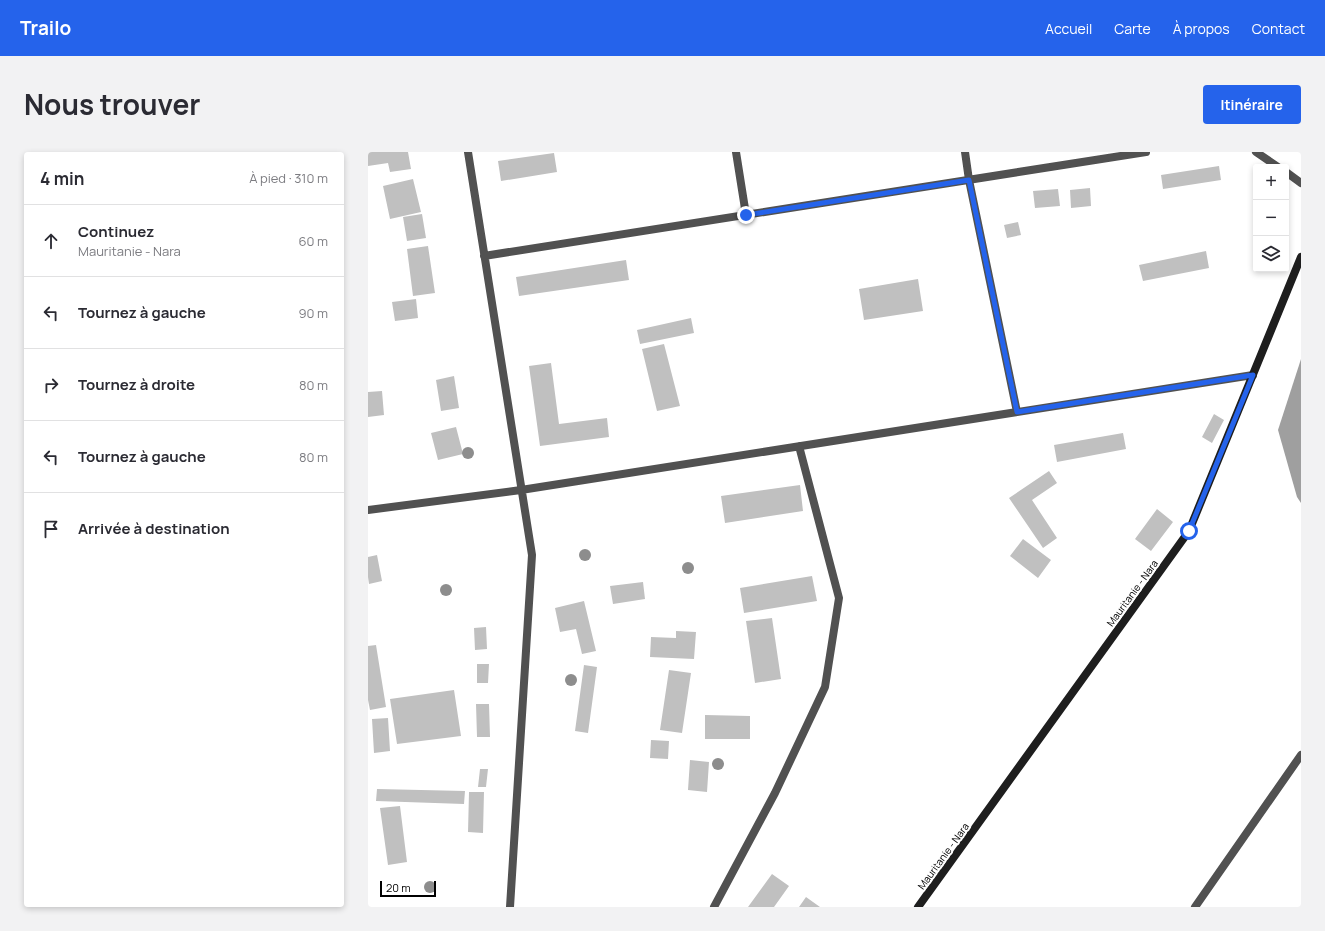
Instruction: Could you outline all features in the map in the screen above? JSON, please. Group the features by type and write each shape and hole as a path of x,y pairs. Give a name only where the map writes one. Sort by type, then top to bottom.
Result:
{"main road":[{"name":"Mauritanie - Nara","path":"918,907 1189,531 1301,257"}],"street":[{"path":"468,152 532,555 510,907"},
{"path":"736,152 746,215"},
{"path":"965,152 969,180 1017,412"},
{"path":"484,256 1146,152"},
{"path":"1256,152 1274,164"},
{"path":"1289,174 1301,183"},
{"path":"368,510 521,490 1253,375"},
{"path":"714,907 775,793 824,687 839,598 799,446"},
{"path":"1195,907 1301,755"}],"shaded area":[{"path":"1301,359 1301,503 1297,497 1278,430"}],"building":[{"path":"368,152 408,152 411,169 390,172 388,163 368,166"},
{"path":"554,153 557,172 501,181 498,161"},
{"path":"1219,166 1221,180 1163,189 1161,175"},
{"path":"413,179 421,212 390,219 383,186"},
{"path":"1090,188 1091,206 1071,208 1070,190"},
{"path":"1058,189 1060,206 1035,208 1033,191"},
{"path":"422,214 426,238 407,241 403,217"},
{"path":"1018,222 1021,235 1007,238 1004,225"},
{"path":"428,246 435,293 413,296 407,249"},
{"path":"1206,251 1209,268 1143,281 1139,265"},
{"path":"626,260 629,280 519,296 516,277"},
{"path":"918,279 923,311 864,320 859,289"},
{"path":"416,299 418,318 395,321 392,302"},
{"path":"691,318 694,333 640,344 637,330"},
{"path":"664,344 680,406 657,411 642,349"},
{"path":"551,363 559,424 607,418 609,437 540,446 529,366"},
{"path":"454,376 459,408 441,411 436,380"},
{"path":"382,391 384,415 368,417 368,392"},
{"path":"1214,414 1224,420 1212,443 1202,437"},
{"path":"456,427 463,454 438,460 431,433"},
{"path":"1123,433 1126,449 1057,462 1054,445"},
{"path":"1049,471 1057,483 1032,500 1057,538 1043,548 1009,498"},
{"path":"800,485 803,511 725,523 721,496"},
{"path":"1157,509 1173,522 1151,551 1135,539"},
{"path":"1023,539 1051,560 1038,578 1010,556"},
{"path":"377,555 382,581 369,584 368,557"},
{"path":"812,576 817,601 744,613 740,588"},
{"path":"643,582 645,599 613,604 610,586"},
{"path":"584,601 596,651 582,654 576,629 560,632 555,608"},
{"path":"772,618 781,679 755,683 746,621"},
{"path":"486,627 487,649 475,650 474,628"},
{"path":"676,631 696,632 694,659 650,657 651,637 676,638"},
{"path":"376,645 386,707 370,710 368,700 368,646"},
{"path":"477,664 489,664 488,683 477,683"},
{"path":"584,665 597,667 588,733 575,731"},
{"path":"669,670 691,673 682,733 660,730"},
{"path":"454,690 461,736 397,744 390,699"},
{"path":"476,704 489,704 490,737 477,737"},
{"path":"705,715 750,716 750,739 705,739"},
{"path":"388,718 390,751 374,753 372,719"},
{"path":"651,740 669,741 668,759 650,758"},
{"path":"690,760 709,762 707,792 688,790"},
{"path":"480,769 488,769 486,787 478,787"},
{"path":"377,789 465,791 464,804 376,801"},
{"path":"469,792 484,792 483,833 468,832"},
{"path":"400,806 407,862 388,865 380,808"},
{"path":"772,874 789,886 774,907 748,907"},
{"path":"806,897 820,907 799,907"}],"route":[{"path":"746,215 969,180 1017,412 1253,375 1189,531"}]}
